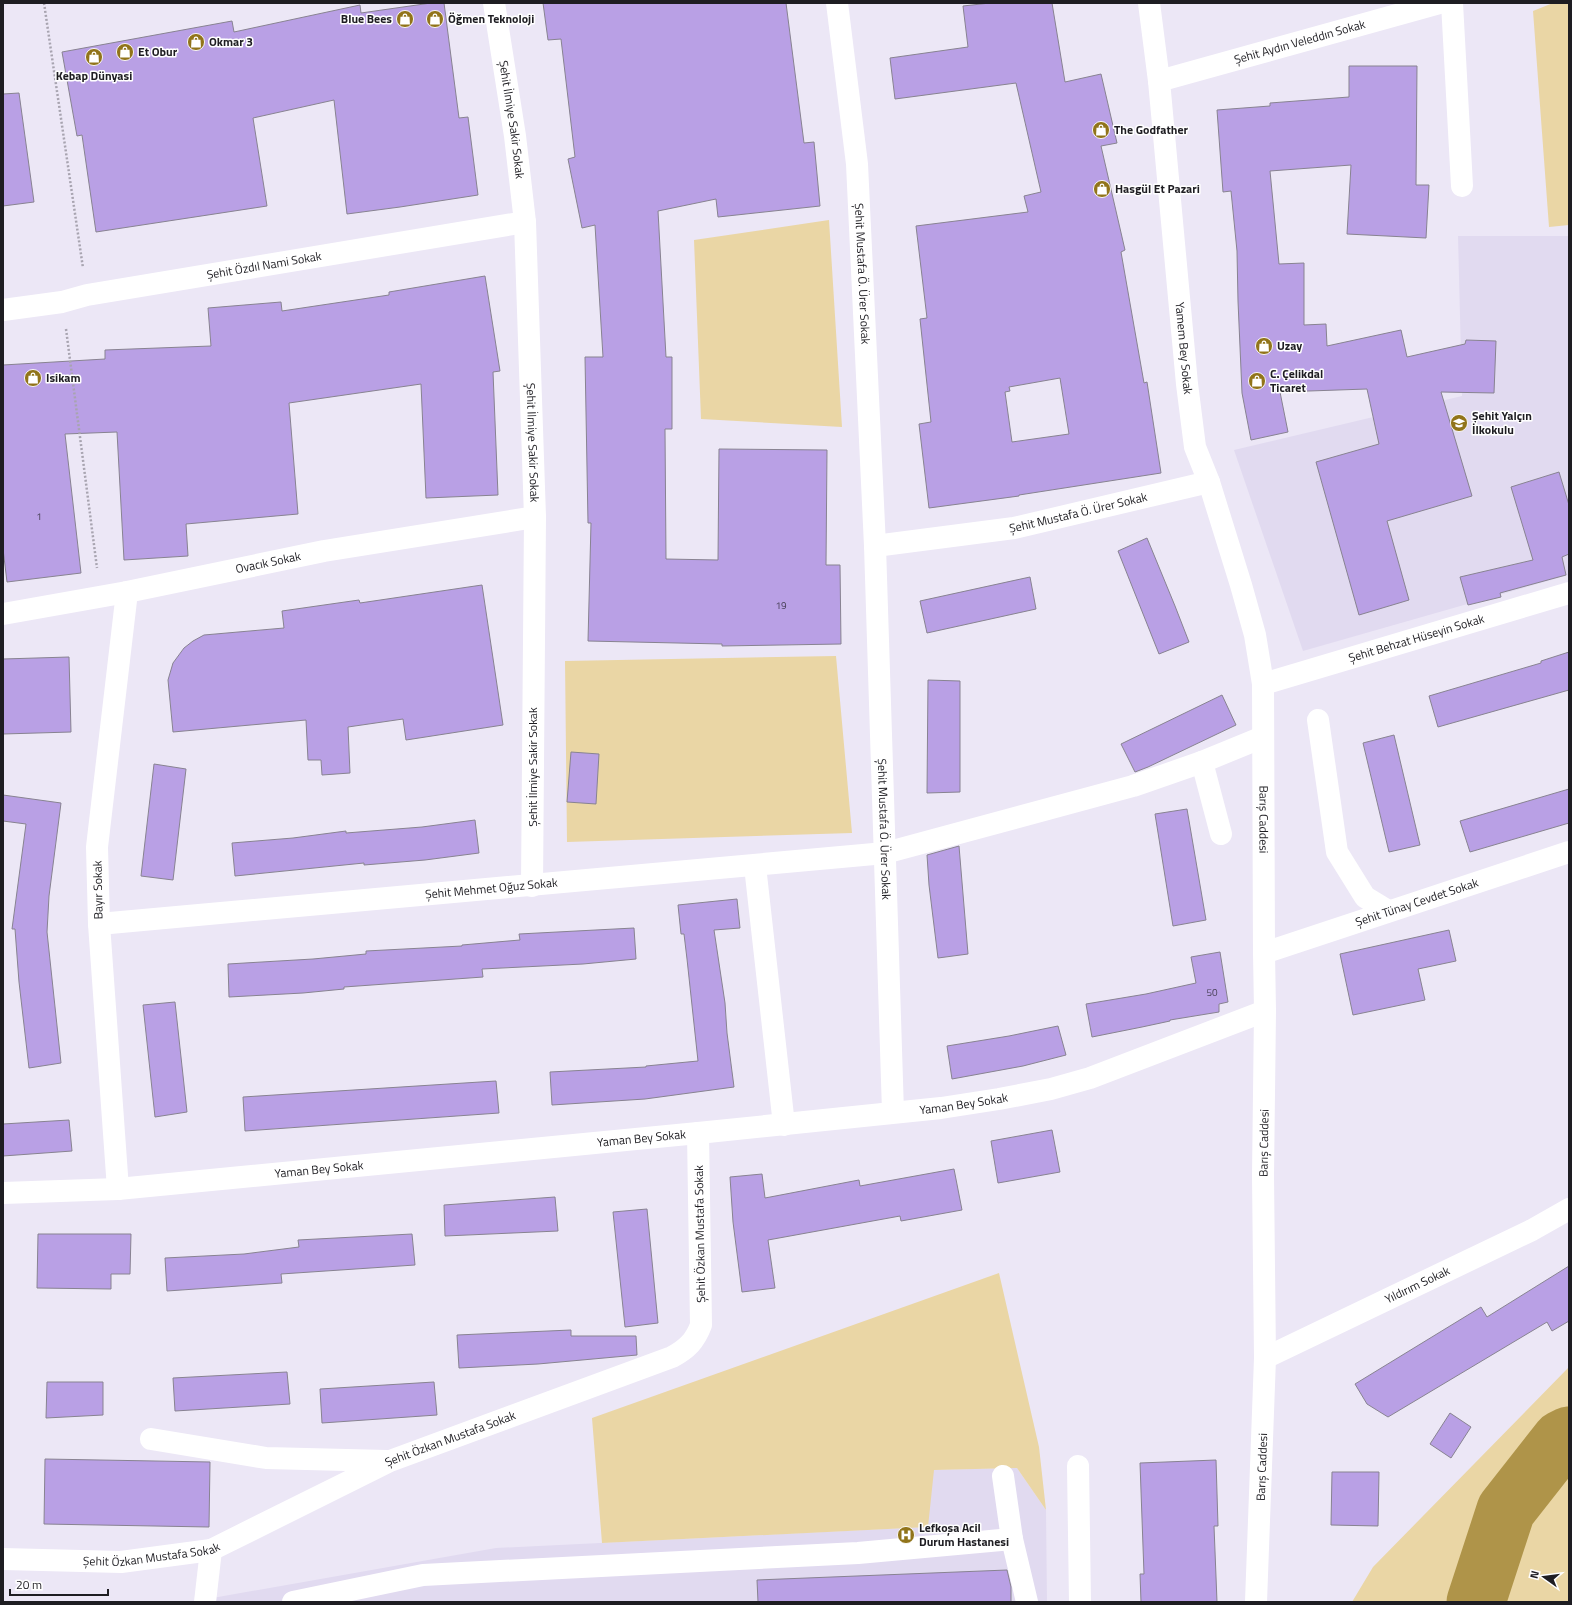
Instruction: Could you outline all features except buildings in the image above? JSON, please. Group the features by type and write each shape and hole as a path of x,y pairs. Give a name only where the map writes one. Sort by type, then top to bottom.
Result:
{"street":[{"name":"Şehit İlmiye Sakir Sokak","path":"494,3 515,136 525,222 535,516 532,886"},
{"name":"Şehit Mustafa Ö. Ürer Sokak","path":"837,3 857,164 875,546 893,1112"},
{"name":"Yamem Bey Sokak","path":"1149,3 1159,81 1187,384 1195,447 1209,482 1255,635 1263,684"},
{"name":"Şehit Aydın Veleddın Sokak","path":"1159,81 1440,3"},
{"path":"1452,3 1462,186"},
{"name":"Şehit Özdıl Nami Sokak","path":"3,310 62,302 87,296 525,222"},
{"name":"Şehit Mustafa Ö. Ürer Sokak","path":"875,546 1014,528 1209,482"},
{"name":"Ovacık Sokak","path":"3,614 128,592 324,551 535,516"},
{"name":"Bayır Sokak","path":"118,1189 99,924 97,847 128,592"},
{"name":"Şehit Behzat Hüseyin Sokak","path":"1263,684 1569,593"},
{"name":"Barış Caddesi","path":"1256,1602 1265,1358 1263,1176 1265,1011 1263,684"},
{"path":"1318,720 1337,852 1365,897 1388,911"},
{"name":"Şehit Mehmet Oğuz Sokak","path":"99,924 755,866 885,853 1110,792 1202,762 1263,737"},
{"path":"1202,762 1221,834"},
{"name":"Şehit Tünay Cevdet Sokak","path":"1264,953 1569,852"},
{"path":"755,866 784,1125"},
{"name":"Yaman Bey Sokak","path":"3,1193 118,1189 698,1134 941,1108 999,1099 1051,1089 1077,1082 1265,1011"},
{"name":"Şehit Özkan Mustafa Sokak","path":"3,1559 121,1562 211,1550 390,1461 672,1357 684,1350 692,1343 698,1334 701,1325 702,1313 698,1134"},
{"name":"Yıldırım Sokak","path":"1265,1358 1532,1230 1569,1210"},
{"path":"151,1439 266,1458 390,1461"},
{"path":"1078,1466 1080,1602"},
{"path":"1003,1476 1012,1539 1027,1602"},
{"path":"293,1602 423,1575 858,1553 1012,1539"},
{"path":"205,1602 211,1550"}],"path":[{"path":"44,3 87,296"},
{"path":"62,302 101,596"}],"shaded area":[{"path":"1553,3 1569,3 1569,225 1549,227 1533,11"},
{"path":"829,220 842,427 701,419 694,240"},
{"name":"Şehit Yalçın İlkokulu","path":"1458,236 1569,236 1569,575 1303,651 1234,450 1462,396"},
{"path":"836,656 852,833 567,842 565,661"},
{"path":"999,1273 1039,1447 1046,1510 1017,1468 934,1470 928,1527 602,1543 592,1418"},
{"path":"1569,1367 1569,1602 1352,1602 1373,1567"},
{"name":"Lefkoşa Acil Durum Hastanesi","path":"1017,1468 1046,1510 1047,1602 190,1602 496,1548 927,1527 933,1470"}],"waterway":[{"path":"1476,1602 1506,1510 1561,1440 1569,1436"}],"place":[{"name":"Blue Bees","path":"405,19"},
{"name":"Öğmen Teknoloji","path":"435,19"},
{"name":"Okmar 3","path":"196,42"},
{"name":"Et Obur","path":"125,52"},
{"name":"Kebap Dünyasi","path":"94,57"},
{"name":"The Godfather","path":"1101,130"},
{"name":"Hasgül Et Pazari","path":"1102,189"},
{"name":"Uzay","path":"1264,346"},
{"name":"Isikam","path":"33,378"},
{"name":"C. Çelikdal Ticaret","path":"1257,381"},
{"name":"Şehit Yalçın İlkokulu","path":"1459,423"},
{"name":"Lefkoşa Acil Durum Hastanesi","path":"906,1535"}]}
